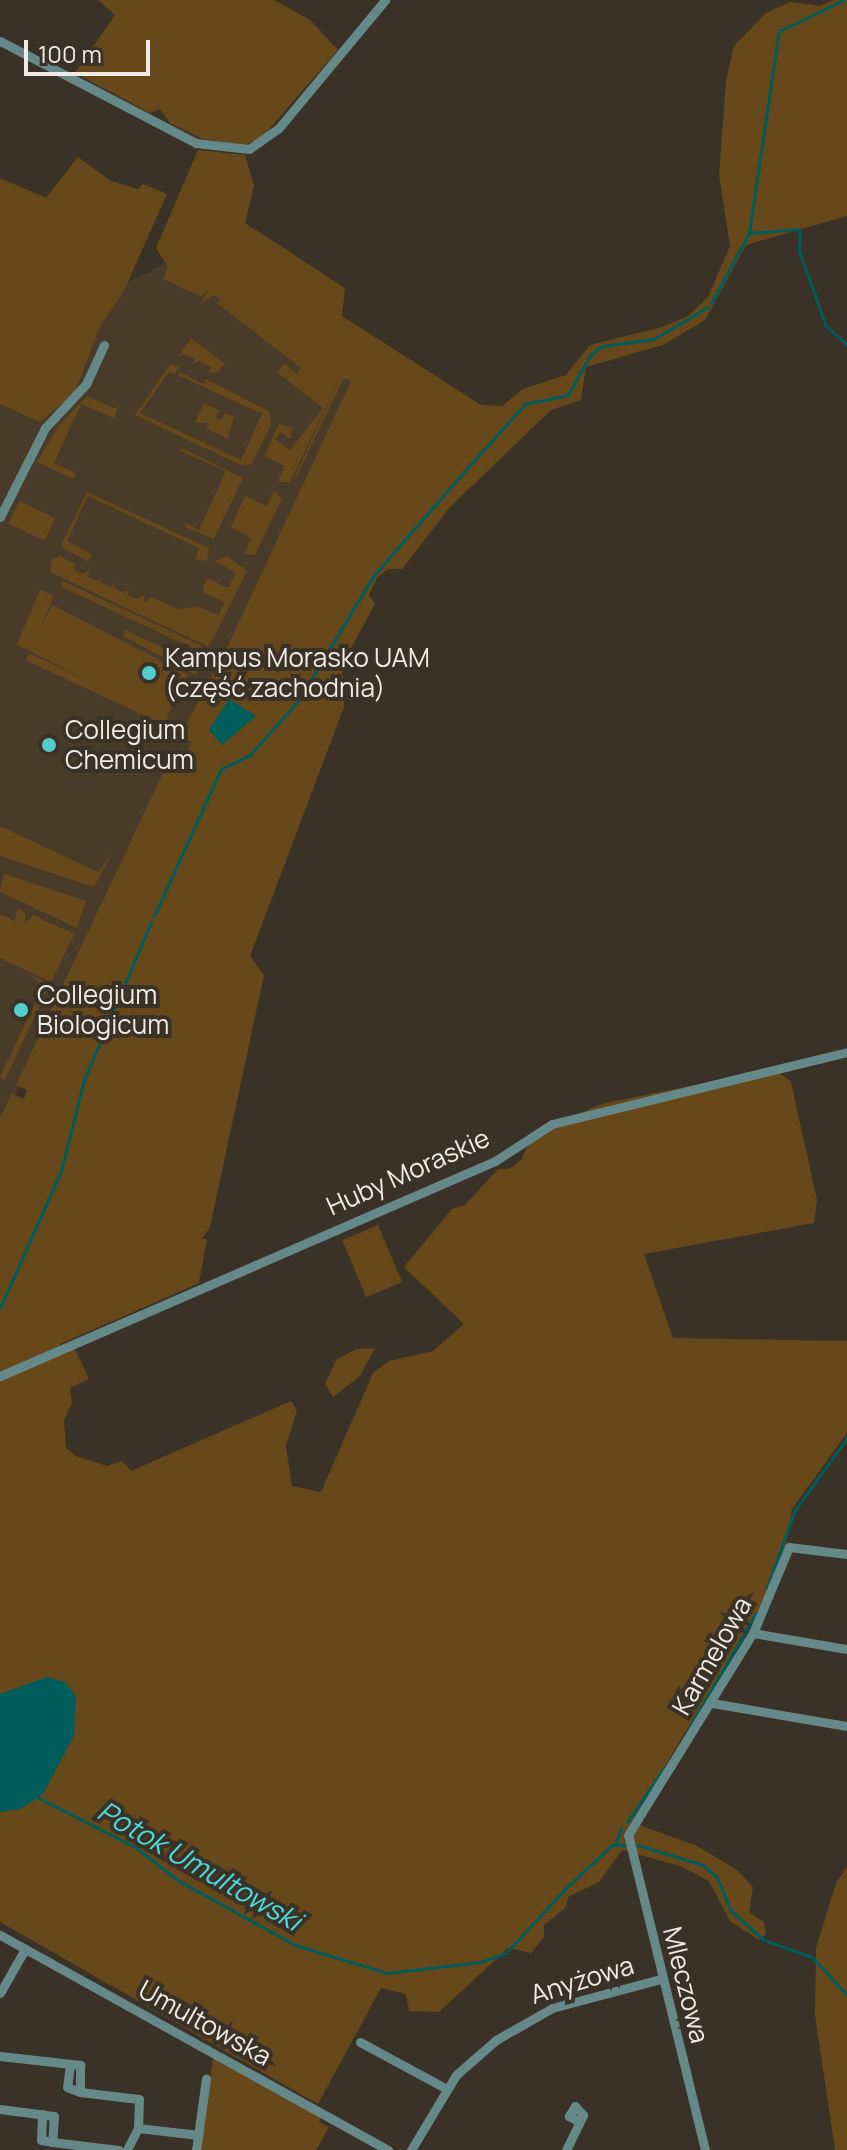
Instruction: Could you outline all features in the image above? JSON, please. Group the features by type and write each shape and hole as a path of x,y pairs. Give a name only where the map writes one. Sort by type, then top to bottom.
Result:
{"street":[{"path":"0,41 196,143 249,149 278,129 385,0"},
{"path":"0,517 45,428 61,415 86,384 104,345"},
{"name":"Huby Moraskie","path":"0,1376 485,1166 552,1124 847,1052"},
{"name":"Karmelowa","path":"630,1829 712,1703 753,1633 789,1547 847,1554"},
{"path":"753,1633 847,1649"},
{"path":"712,1703 847,1726"},
{"name":"Mleczowa","path":"630,1829 628,1841 705,2150"},
{"name":"Umultowska","path":"0,1935 388,2150"},
{"path":"0,1993 25,1949"},
{"name":"Anyżowa","path":"411,2150 445,2088 470,2060 537,2014 661,1979"},
{"path":"360,2042 445,2088"},
{"path":"0,2056 82,2067 80,2092 139,2099 138,2128 127,2150"},
{"path":"196,2150 206,2079"},
{"path":"0,2109 54,2116 52,2142 119,2150"},
{"path":"566,2150 578,2121"},
{"path":"138,2128 199,2135"}],"shaded area":[{"path":"98,0 274,0 310,20 338,50 263,136 245,145 203,139 170,123 160,109 150,113 75,73 115,15"},
{"path":"833,0 847,0 847,216 746,245 705,320 663,345 586,367 581,400 551,410 450,507 402,569 388,569 377,578 369,595 375,604 342,665 344,707 250,956 264,975 210,1227 202,1239 207,1239 199,1283 60,1344 60,1352 74,1347 89,1379 70,1388 72,1403 64,1420 66,1448 76,1456 107,1466 122,1461 131,1471 291,1401 297,1410 286,1446 292,1486 321,1492 373,1373 389,1361 433,1351 464,1324 404,1267 452,1209 465,1205 498,1169 509,1169 521,1160 530,1140 545,1128 568,1125 578,1114 605,1103 775,1069 791,1082 817,1200 814,1223 644,1254 673,1338 847,1341 847,1433 792,1509 786,1546 760,1609 631,1822 697,1846 737,1870 753,1887 749,1913 764,1922 766,1934 759,1940 730,1921 709,1881 680,1866 622,1850 599,1882 569,1896 565,1908 544,1925 544,1937 531,1953 508,1948 439,2012 409,2011 406,1994 381,1988 318,2104 0,1922 0,1118 12,1094 24,1099 27,1090 16,1085 170,758 183,762 192,742 180,736 224,654 351,381 344,378 296,477 293,480 341,376 290,482 278,482 285,466 264,456 279,424 293,428 290,439 281,432 275,439 290,450 323,408 277,372 284,363 297,374 301,368 217,303 220,299 213,295 200,304 208,291 200,296 163,279 168,267 156,248 198,150 245,155 254,185 245,223 345,288 342,316 481,405 502,406 523,389 566,375 590,345 662,327 688,316 708,297 730,246 719,175 726,81 734,46 766,13 790,2 820,6"},
{"path":"78,157 111,181 138,189 143,184 167,194 123,293 100,326 74,394 40,422 0,404 0,178 46,198"},
{"name":"Kampus Morasko UAM (część zachodnia)","path":"172,260 356,379 272,719 169,773 0,1127 0,347"},
{"path":"191,338 225,364 218,372 209,373 211,367 199,361 192,365 195,359 185,354 178,357"},
{"path":"170,364 179,367 175,374 169,372 140,413 241,460 262,414 178,375 180,372 203,384 206,379 270,412 271,425 252,464 241,465 135,415"},
{"path":"87,396 116,409 120,404 114,418 81,404 54,463 76,473 73,479 37,462 57,428"},
{"path":"204,403 219,410 216,418 221,421 225,413 234,416 228,439 207,429 210,423 195,423"},
{"path":"182,448 243,478 214,539 185,527 186,523 199,530 226,471 180,451 176,455"},
{"path":"274,490 282,499 255,555 244,554 251,538 231,527 245,496 267,506"},
{"path":"87,492 209,548 207,561 195,559 199,548 88,496 67,541 92,554 88,561 66,550 61,545"},
{"path":"19,501 55,518 45,541 8,524"},
{"path":"59,556 76,564 74,570 83,574 89,570 87,576 97,581 103,576 100,582 110,587 116,583 114,588 124,593 130,589 127,595 137,599 143,595 145,603 151,597 178,609 198,607 219,615 224,602 204,593 203,586 207,578 228,588 236,573 215,561 227,556 247,571 209,647 50,572 52,559"},
{"path":"63,581 202,646 199,651 60,586"},
{"path":"40,590 54,596 30,651 17,645"},
{"path":"52,605 188,674 165,720 29,650"},
{"path":"125,630 198,664 196,675 123,636"},
{"path":"29,653 169,718 165,725 26,660"},
{"path":"0,826 98,872 113,851 94,887 0,856"},
{"path":"4,874 86,901 77,928 0,892"},
{"path":"17,908 25,912 25,924 33,915 74,934 51,982 0,958 0,914 15,921"},
{"path":"28,973 50,984 5,1080 0,1077 43,986"},
{"path":"378,1225 402,1282 366,1297 342,1240"},
{"path":"375,1348 360,1376 333,1397 325,1384 336,1360 356,1349"},
{"path":"847,1867 847,2150 835,2150 815,2015 816,1948 836,1883"},
{"path":"213,2058 321,2117 319,2122 329,2127 316,2150 200,2150"}],"water":[{"path":"229,699 256,716 222,745 209,730"},
{"path":"47,1677 65,1682 76,1696 74,1736 43,1794 21,1809 0,1812 0,1694"}],"waterway":[{"path":"711,303 749,233 779,31 844,0"},
{"path":"749,233 799,229"},
{"path":"800,231 799,251 826,326 847,345"},
{"path":"154,916 221,769 250,755 298,701 374,575 525,404 568,395 590,355 603,346 654,339 708,307"},
{"path":"0,1308 61,1171 84,1080 151,922"},
{"path":"767,1588 795,1510 847,1438"},
{"path":"689,1728 756,1613"},
{"path":"627,1822 664,1768"},
{"name":"Potok Umultowski","path":"35,1796 135,1847 179,1881 295,1945 387,1973 480,1962 506,1953 567,1887 612,1845 626,1845"},
{"path":"616,1843 621,1828"},
{"name":"Potok Umultowski","path":"638,1845 703,1865 717,1877 730,1910 764,1940 812,1957 847,1995"}],"place":[{"name":"Kampus Morasko UAM (część zachodnia)","path":"149,673"},
{"name":"Collegium Chemicum","path":"49,745"},
{"name":"Collegium Biologicum","path":"21,1010"}]}
